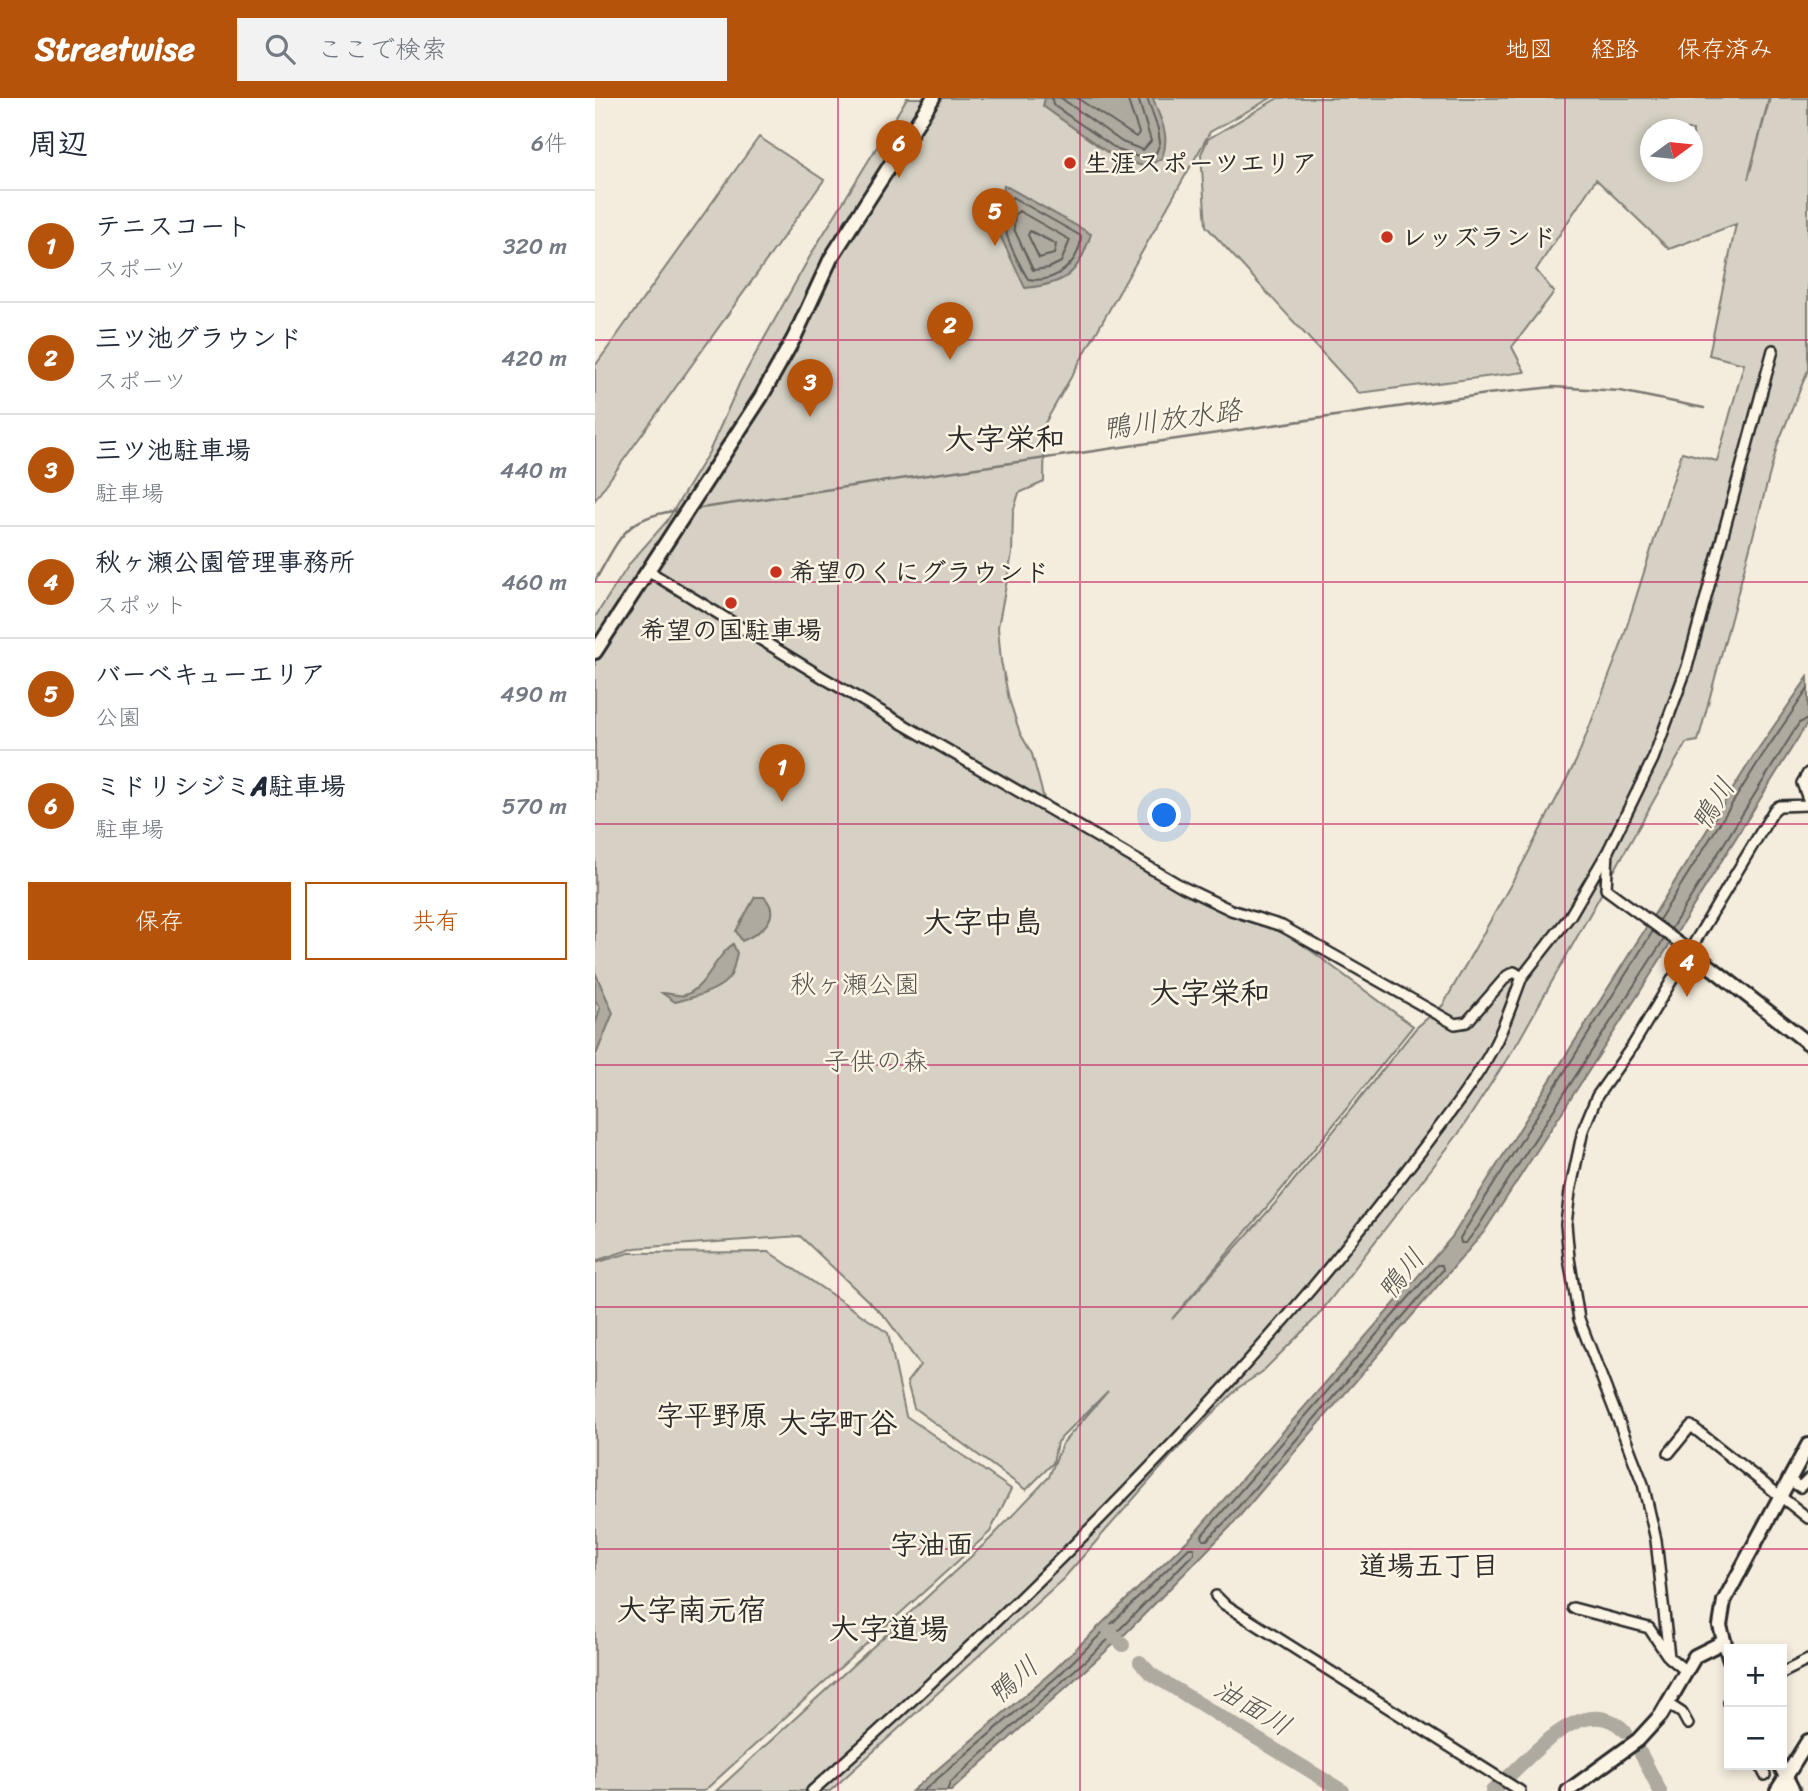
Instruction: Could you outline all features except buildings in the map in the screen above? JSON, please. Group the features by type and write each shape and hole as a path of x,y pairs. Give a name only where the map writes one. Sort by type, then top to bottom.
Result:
{"street":[{"path":"595,652 650,572 783,360 831,258 933,98"},
{"path":"812,1791 945,1670 1061,1558 1138,1476 1162,1457 1273,1334 1363,1227 1461,1097 1494,1047 1522,977 1576,908 1653,759 1683,678 1773,350"},
{"path":"650,572 801,665 1182,887 1231,910 1282,926 1450,1021 1462,1025 1507,976 1514,972 1522,977"},
{"path":"1808,773 1802,783 1808,799"},
{"path":"1669,1657 1656,1540 1643,1484 1608,1389 1584,1337 1569,1258 1566,1224 1583,1130 1597,1096 1633,1045 1688,949 1774,810 1779,806 1808,805"},
{"path":"1608,850 1604,885 1808,1043"},
{"path":"1669,1452 1691,1426 1808,1518"},
{"path":"1566,1790 1638,1740 1668,1704 1699,1652 1723,1642 1721,1612 1724,1601 1808,1445"},
{"path":"1789,1480 1800,1487 1808,1479"},
{"path":"1216,1596 1520,1791"},
{"path":"1573,1608 1649,1628 1669,1657 1686,1671"},
{"path":"1787,1670 1808,1660"},
{"path":"1668,1704 1682,1713 1688,1724"},
{"path":"1777,1791 1783,1771 1808,1741"},
{"path":"1762,1770 1765,1775"},
{"path":"1783,1771 1793,1791"}],"green space":[{"name":"秋ヶ瀬公園","path":"907,98 1271,98 1210,132 1045,423 1044,482 1019,493 1013,512 1012,554 998,627 1001,661 1009,699 1020,733 1032,754 1047,810 1149,870 1283,930 1413,1026 1282,1189 1172,1319 1279,1199 1416,1028 1443,1005 1524,861 1576,761 1620,648 1682,452 1717,461 1744,364 1709,355 1736,224 1669,249 1596,179 1536,270 1554,292 1512,347 1525,372 1359,393 1206,226 1201,154 1208,139 1278,98 1769,98 1748,179 1770,98 1808,98 1808,370 1778,443 1698,741 1686,743 1518,1042 1459,1133 1316,1318 1262,1372 1238,1388 1173,1454 1063,1579 830,1791 716,1791 990,1539 1049,1477 1062,1444 1108,1391 1057,1442 1053,1463 1026,1490 914,1408 907,1382 920,1365 886,1318 800,1236 635,1248 595,1261 595,617 630,563 667,521 709,452 740,382 813,251"},
{"path":"759,137 824,180 595,500 595,366"},
{"path":"769,1252 888,1333 906,1416 1011,1489 990,1532 704,1791 595,1791 595,1263 629,1253"}],"water":[{"path":"1045,98 1153,98 1165,134 1162,158 1146,167 1114,157 1043,106"},
{"path":"1004,185 1091,234 1081,258 1069,274 1052,283 1025,288 998,231"},
{"path":"1808,677 1808,722 1638,995 1484,1232 1231,1526 1125,1634 951,1791 912,1791 1054,1670 1194,1534 1452,1237 1756,752"},
{"path":"755,897 764,897 769,904 770,917 762,929 742,941 736,931"},
{"path":"733,944 737,953 727,981 706,993 675,1002 662,993 683,995 693,991"},
{"path":"595,972 613,1013 595,1057 595,1025 600,1008 595,1000"}],"waterway":[{"name":"鴨川放水路","path":"694,509 1487,394 1553,387 1620,391 1704,408"},
{"name":"鴨川放水路","path":"595,581 619,540 636,523 648,517 681,510"},
{"name":"油面川","path":"1109,1631 1123,1645"},
{"name":"油面川","path":"1140,1662 1151,1674 1343,1791"},
{"name":"油面川","path":"1492,1791 1537,1749 1573,1724 1590,1718 1608,1720 1625,1731"},
{"name":"油面川","path":"1641,1754 1660,1791"}],"place":[{"name":"生涯スポーツエリア","path":"1070,163"},
{"name":"ミドリシジミA駐車場","path":"899,178"},
{"name":"レッズランド","path":"1387,237"},
{"name":"バーベキューエリア","path":"995,246"},
{"name":"三ツ池グラウンド","path":"950,360"},
{"name":"三ツ池駐車場","path":"810,417"},
{"name":"希望のくにグラウンド","path":"776,572"},
{"name":"希望の国駐車場","path":"731,603"},
{"name":"テニスコート","path":"782,802"},
{"name":"秋ヶ瀬公園管理事務所","path":"1687,997"}],"district":[{"name":"大字栄和","path":"1005,439"},
{"name":"大字中島","path":"983,922"},
{"name":"大字栄和","path":"1210,993"},
{"name":"字平野原","path":"712,1415"},
{"name":"大字町谷","path":"838,1423"},
{"name":"字油面","path":"932,1544"},
{"name":"道場五丁目","path":"1429,1565"},
{"name":"大字南元宿","path":"692,1610"},
{"name":"大字道場","path":"889,1629"}],"water label":[{"name":"鴨川","path":"1713,804"},
{"name":"鴨川","path":"1401,1274"},
{"name":"鴨川","path":"1013,1680"}],"park label":[{"name":"子供の森","path":"876,1061"}]}
